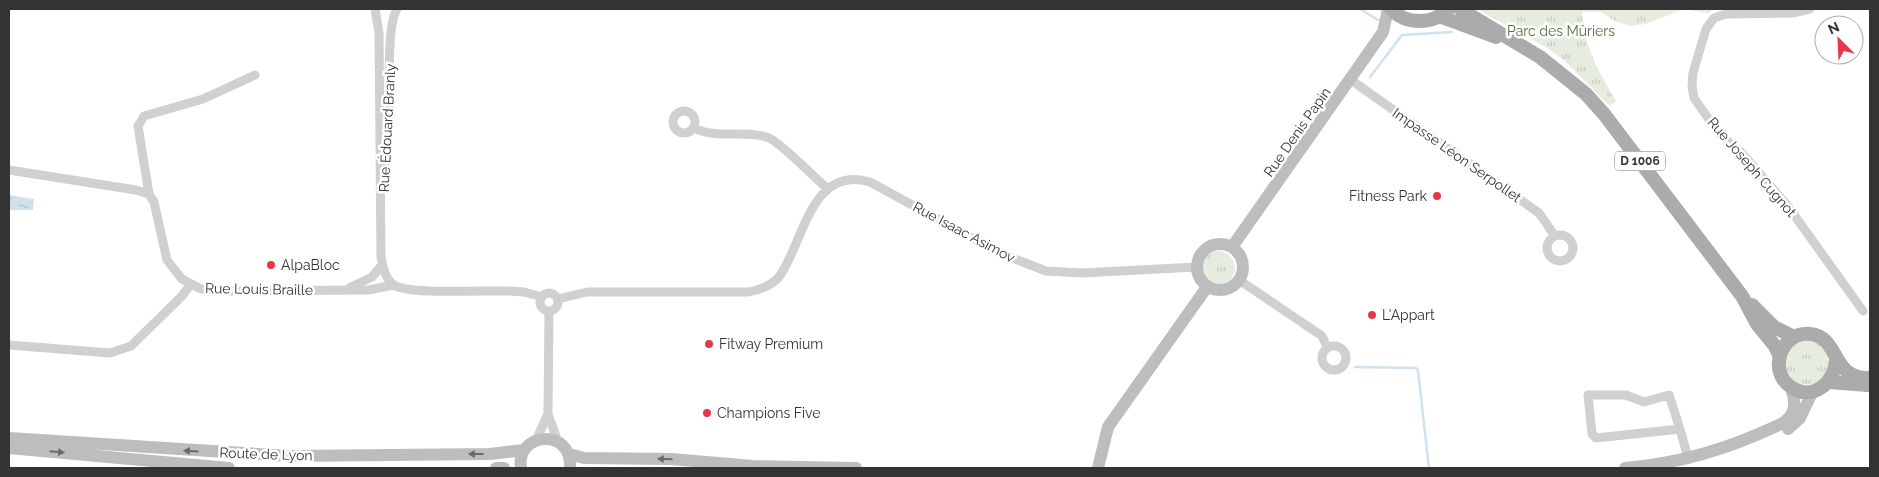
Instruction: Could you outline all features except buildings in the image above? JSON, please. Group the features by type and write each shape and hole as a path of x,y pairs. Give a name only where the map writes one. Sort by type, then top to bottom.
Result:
{"main road":[{"path":"1389,9 1408,20 1419,22 1444,13"},
{"name":"Rue Denis Papin","path":"1232,247 1383,32 1389,9"},
{"name":"D 1006","path":"1460,9 1499,31 1558,70 1586,94 1604,114 1742,296 1774,327 1794,337"},
{"name":"D 1006","path":"1444,13 1518,45"},
{"name":"Rue Denis Papin","path":"1383,32 1398,23 1408,20"},
{"path":"1222,244 1232,247 1240,257 1243,265 1239,280 1224,290 1215,290 1207,287 1201,281 1196,267 1202,253 1207,248 1222,244"},
{"path":"1098,468 1108,427 1207,287"},
{"name":"D 1006","path":"1742,296 1757,324 1775,346 1779,356"},
{"path":"1829,382 1836,368 1836,360 1830,346 1818,336 1802,334 1794,337 1782,348 1779,356 1779,370 1781,377 1791,388 1806,392 1813,391 1829,382 1870,385"},
{"path":"1836,360 1851,373 1870,378"},
{"path":"1685,464 1785,422 1790,418 1794,406 1791,388"},
{"path":"1625,468 1685,464 1736,451 1790,428 1800,418 1813,391"},
{"name":"Route de Lyon","path":"9,438 289,456 490,454 524,450"},
{"path":"521,468 521,457 524,450 536,440 544,438 558,442 569,454 584,458 671,459 753,466 856,468"},
{"name":"Route de Lyon","path":"9,448 230,468"},
{"path":"569,454 570,468"},
{"path":"496,468 504,468"}],"street":[{"name":"Rue Édouard Branly","path":"375,9 379,33 382,264 389,280 394,285"},
{"name":"Rue Édouard Branly","path":"381,249 389,145 393,15 397,9"},
{"name":"Rue Joseph Cugnot","path":"1810,9 1793,13 1726,14 1714,18 1706,29 1693,73 1693,93 1720,135 1741,152 1787,205 1863,311"},
{"name":"Rue Louis Braille","path":"255,75 203,100 144,116 138,126 149,194 154,202 167,260 174,272 190,285 214,291 341,291 368,290 394,285"},
{"name":"Impasse Léon Serpollet","path":"1351,80 1539,213 1555,236"},
{"path":"694,128 706,134 771,138 828,189"},
{"path":"9,170 136,190 149,194"},
{"name":"Rue Isaac Asimov","path":"558,299 587,292 749,292 766,288 781,275 810,212 828,189 846,179 859,179 870,182 1002,254 1046,270 1082,273 1196,267"},
{"name":"Rue Louis Braille","path":"341,291 362,283 379,271 382,264"},
{"path":"1239,280 1322,336 1328,347"},
{"path":"9,345 110,353 131,346 182,296 190,285"},
{"path":"394,285 414,290 509,290 542,297 551,293 558,299 556,307 549,311"},
{"path":"542,297 541,305 549,311"},
{"path":"549,311 548,414 558,442"},
{"path":"1680,429 1596,438 1592,434 1588,395 1626,395 1644,402 1668,395 1680,429 1685,464"},
{"path":"536,440 548,414"}],"green space":[{"name":"Parc des Mûriers","path":"1477,9 1683,9 1646,24 1630,26 1615,21 1601,12 1582,12 1583,24 1593,59 1616,101 1610,106 1567,63 1549,49"},
{"path":"1683,9 1715,9 1708,13"},
{"path":"1218,251 1230,256 1235,268 1230,280 1218,285 1206,280 1201,268 1206,256"},
{"path":"1803,341 1811,341 1823,347 1829,363 1823,379 1811,385 1803,385 1791,379 1785,367 1785,359 1791,347"}],"water":[{"path":"9,195 34,199 33,210 9,210"}],"waterway":[{"path":"1360,9 1378,20"},
{"path":"1370,77 1402,35 1452,32"},
{"path":"1355,367 1416,368 1418,371 1429,468"}],"place":[{"name":"Fitness Park","path":"1437,196"},
{"name":"AlpaBloc","path":"271,265"},
{"name":"L'Appart","path":"1372,315"},
{"name":"Fitway Premium","path":"709,344"},
{"name":"Champions Five","path":"707,413"}]}
